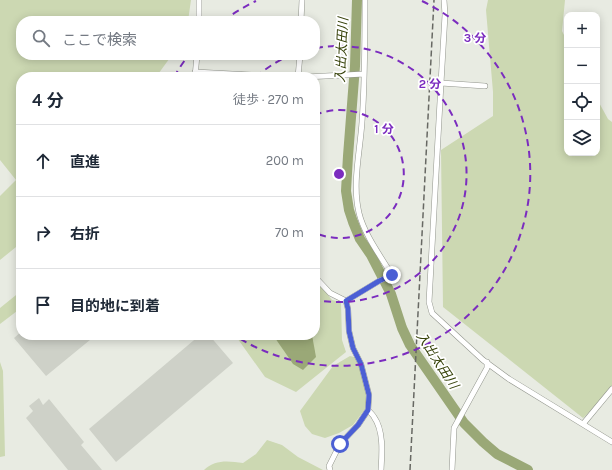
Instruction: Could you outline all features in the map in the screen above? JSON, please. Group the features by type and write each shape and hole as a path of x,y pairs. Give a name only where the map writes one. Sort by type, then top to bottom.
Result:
{"street":[{"path":"199,0 199,16"},
{"path":"301,16 302,0"},
{"path":"346,301 392,275 370,239 359,215 356,200 357,165 362,122 365,0"},
{"path":"444,0 445,15 429,302 432,313 487,362 509,379 612,442"},
{"path":"195,72 196,60"},
{"path":"298,72 300,60"},
{"path":"320,76 364,74"},
{"path":"441,83 485,86"},
{"path":"320,282 330,293 346,301 349,331 353,348 361,364 369,395 368,410 358,425 340,444 329,466 330,470"},
{"path":"452,470 454,428 487,368 487,362"},
{"path":"582,424 612,389"},
{"path":"368,410 375,418 379,428 382,444 381,470"}],"shaded area":[{"path":"0,0 191,0 189,16 16,16 16,60 168,60 160,72 16,72 16,180 0,160"},
{"path":"488,0 565,0 562,31 564,35 564,156 600,156 600,104 608,119 612,122 612,391 583,418 443,307 441,150 493,116 493,92 486,10"},
{"path":"16,180 16,247 0,260 0,196"},
{"path":"320,284 332,300 341,302 342,340 346,352 296,392 265,377 239,340 320,340"},
{"path":"16,295 16,312 0,324 0,308"},
{"path":"276,340 313,340 316,357 303,370 293,364"},
{"path":"350,356 358,358 367,379 368,405 353,425 339,433 325,438 312,434 305,426 300,411 333,366"},
{"path":"0,362 3,371 5,456 0,457"},
{"path":"267,440 282,445 298,457 323,470 204,470 208,466 217,462 227,461 243,463 256,454"}],"building":[{"path":"16,336 16,340 90,340 46,376 14,338"},
{"path":"194,340 213,340 233,363 116,462 89,429"},
{"path":"39,398 43,405 49,399 84,442 81,445 102,470 68,470 26,418 33,411 29,406"}],"waterway":[{"name":"入出太田川","path":"357,0 355,66 346,191 349,210 353,222 360,239 371,255 391,294 402,328 410,345 464,423 497,454 528,470"}],"railway":[{"path":"410,470 434,0"}],"route":[{"path":"340,444 358,425 368,410 369,395 361,364 353,348 349,331 346,301 392,275"}]}
